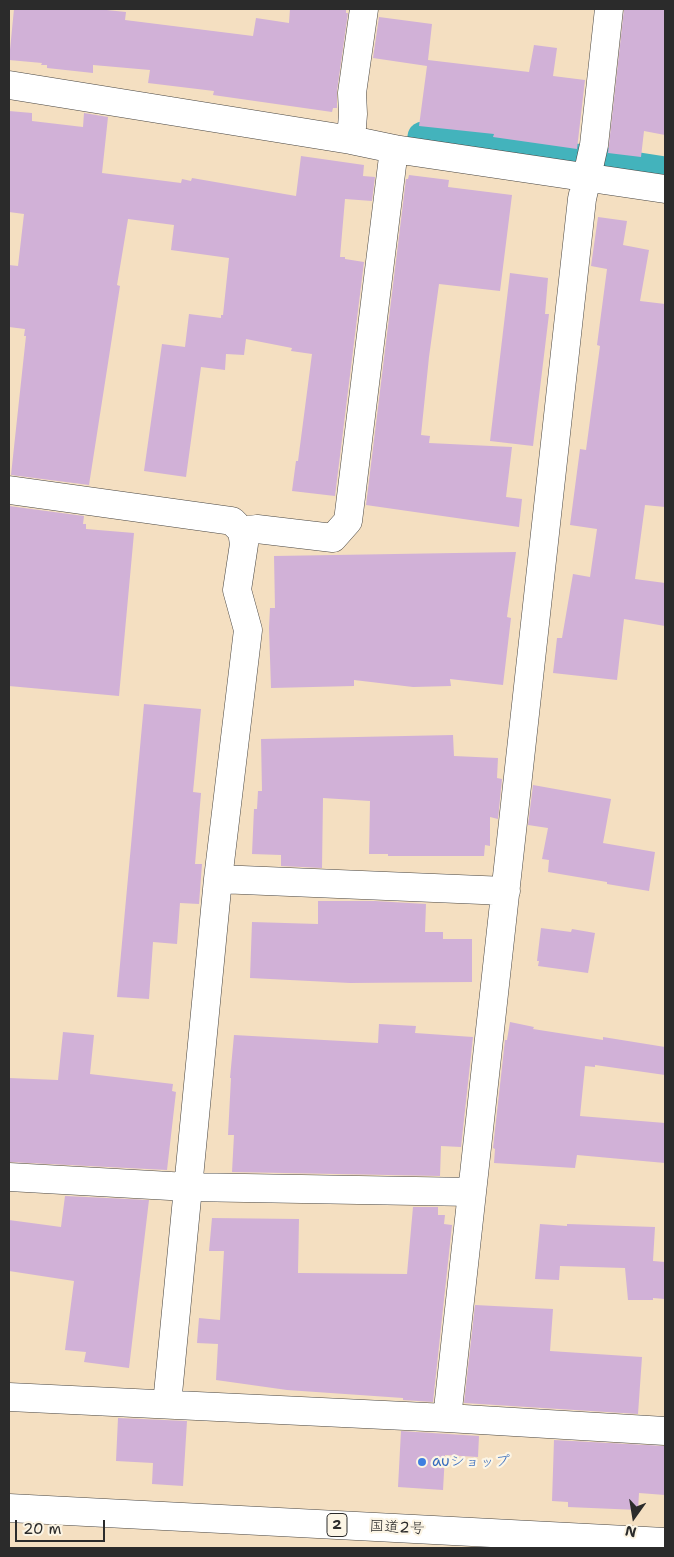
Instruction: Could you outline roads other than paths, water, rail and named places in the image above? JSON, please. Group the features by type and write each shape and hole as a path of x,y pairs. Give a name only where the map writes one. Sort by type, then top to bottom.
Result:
{"main road":[{"path":"351,140 352,93 364,9"},
{"path":"447,1418 581,209 594,145 609,9"},
{"path":"9,85 351,140 394,149 665,189"},
{"path":"242,530 257,529 333,538 348,520 394,149"},
{"path":"9,490 232,521 242,530 244,544 237,590 248,630 218,879 167,1404"},
{"path":"218,879 506,892"},
{"path":"9,1177 188,1187 472,1192"},
{"path":"9,1397 447,1418 665,1431"},
{"name":"国道2号","path":"9,1508 665,1542"}],"waterway":[{"path":"423,137 576,159"},
{"path":"607,163 665,172"}],"place":[{"name":"auショップ","path":"422,1462"}]}
